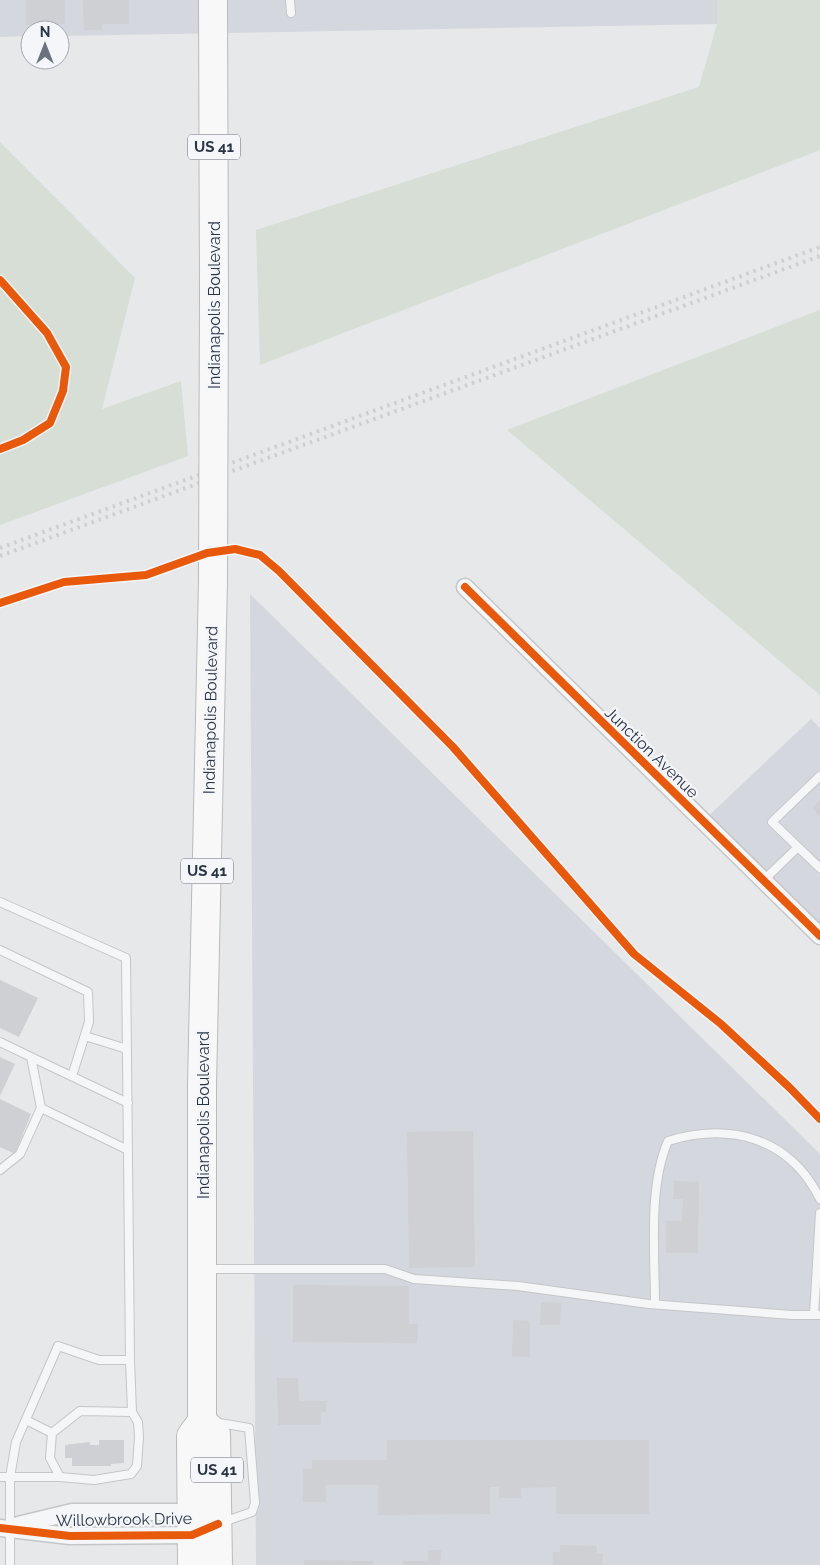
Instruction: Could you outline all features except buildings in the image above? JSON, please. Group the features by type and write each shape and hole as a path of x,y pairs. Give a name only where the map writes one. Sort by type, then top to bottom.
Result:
{"highway":[{"name":"Indianapolis Boulevard","path":"192,1565 191,1436 202,1421 203,1075 213,580 213,0"},
{"name":"US 41","path":"202,1421 216,1434 218,1565"}],"street":[{"name":"Junction Avenue","path":"465,588 820,936"},
{"name":"Willowbrook Drive","path":"4,1528 72,1512 218,1524"},
{"name":"Willowbrook Drive","path":"4,1528 70,1536 192,1523"}],"lane":[{"path":"290,0 291,13"},
{"path":"820,776 772,822 820,868"},
{"path":"764,880 798,847"},
{"path":"0,902 126,958 130,1360 132,1412 138,1422 139,1437 137,1466 132,1474 94,1480 60,1477 0,1477"},
{"path":"0,950 88,992 90,1022 72,1076"},
{"path":"85,1036 127,1049"},
{"path":"0,1042 128,1103"},
{"path":"0,1170 20,1154 41,1108 31,1057"},
{"path":"41,1108 128,1150"},
{"path":"655,1304 655,1218 660,1160 668,1141 685,1136 724,1133 767,1143 797,1164 812,1183 820,1199"},
{"path":"202,1269 385,1269 414,1279 518,1286 655,1304 792,1315 817,1315 820,1213"},
{"path":"10,1565 4,1528 16,1442 58,1346 99,1360 130,1360"},
{"path":"60,1477 50,1458 52,1432 80,1411 132,1412"},
{"path":"26,1420 52,1432"},
{"path":"202,1421 249,1428 255,1503 252,1512 218,1524"}],"shaded area":[{"path":"0,0 717,0 717,24 70,36 70,20 20,20 20,36 0,37"},
{"path":"717,0 820,0 820,150 260,365 256,230 699,87 717,24"},
{"path":"0,142 135,278 102,409 181,381 188,456 0,525"},
{"path":"820,310 820,695 507,430"},
{"path":"250,594 820,1154 820,1565 256,1565"},
{"path":"811,719 820,728 820,936 703,821"}],"railway":[{"path":"0,548 820,247"},
{"path":"0,556 820,256"}],"cycle path":[{"path":"0,280 47,333 66,367 63,391 50,423 23,440 0,449"},
{"path":"0,603 64,582 146,575 207,553 235,549 260,555 279,571 453,747 634,954 721,1024 790,1088 820,1119"},
{"path":"465,587 820,936"},
{"path":"0,1528 70,1536 192,1535 218,1524"}]}
